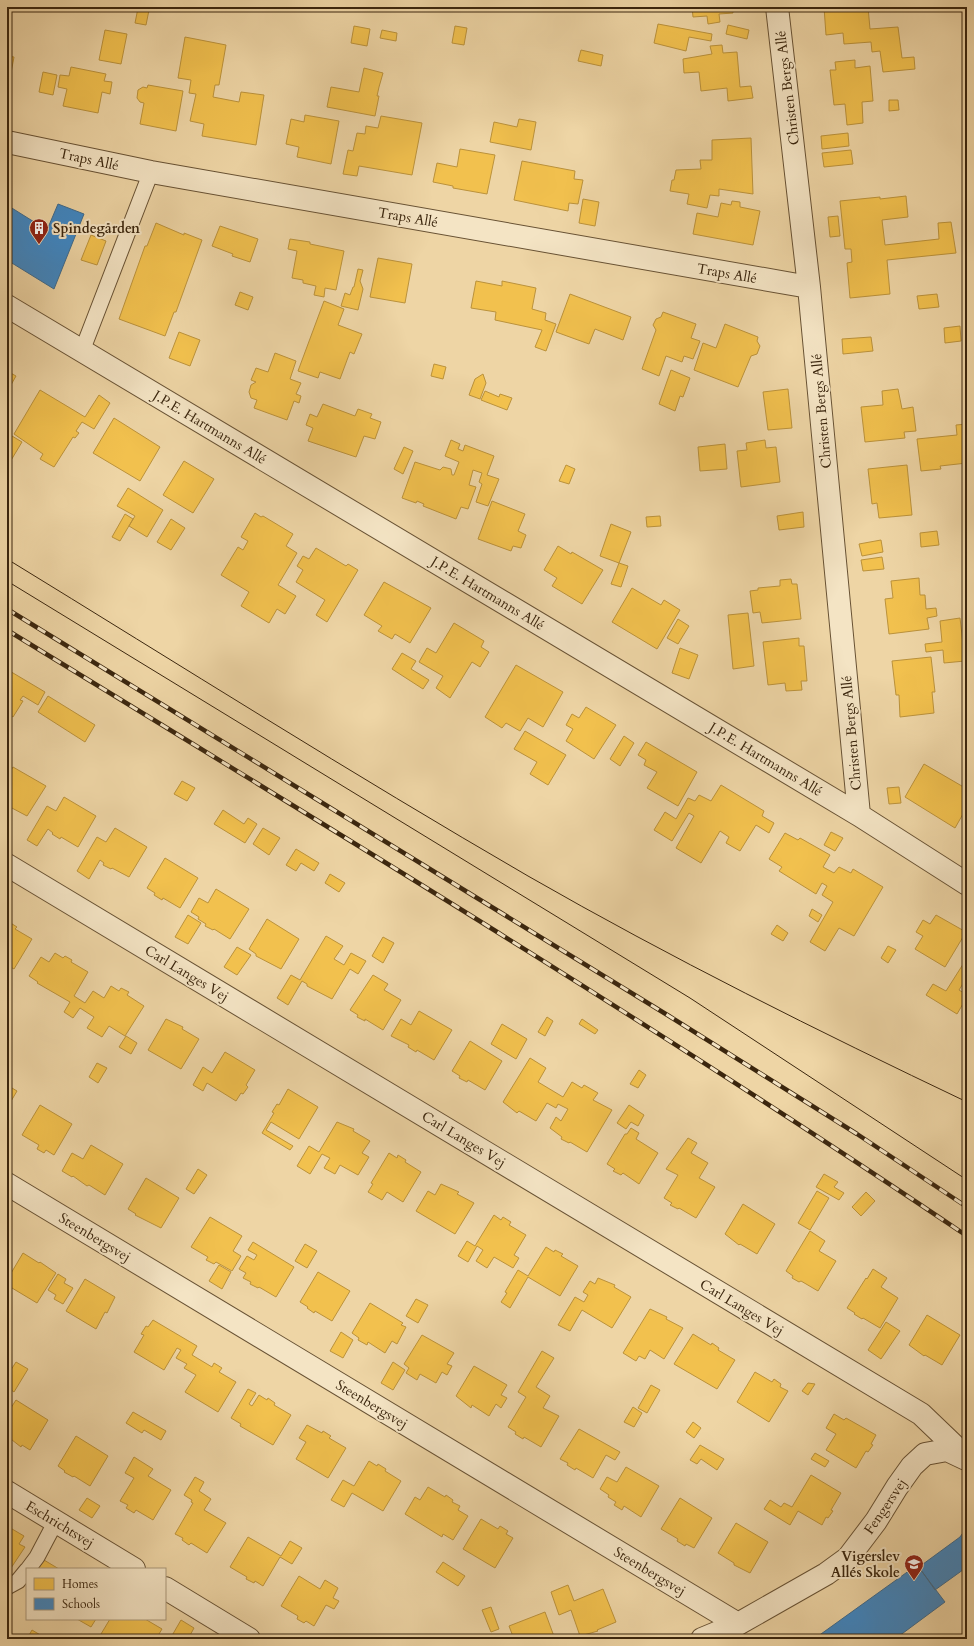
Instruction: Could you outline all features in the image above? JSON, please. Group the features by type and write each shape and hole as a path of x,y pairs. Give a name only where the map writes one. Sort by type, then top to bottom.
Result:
{"street":[{"name":"Christen Bergs Allé","path":"777,7 809,287 859,815"},
{"name":"Traps Allé","path":"7,142 151,172 809,287"},
{"name":"J.P.E. Hartmanns Allé","path":"7,306 859,815 967,884"},
{"name":"Carl Langes Vej","path":"7,865 921,1414 967,1459"},
{"name":"Steenbergsvej","path":"7,1184 738,1624"},
{"name":"Fengersvej","path":"702,1639 738,1624 826,1574 848,1558 876,1521 912,1466 925,1454 947,1450 967,1459"},
{"name":"Eschrichtsvej","path":"7,1492 132,1568"},
{"path":"166,1589 249,1639"}],"lane":[{"path":"82,351 151,172"},
{"path":"29,1568 37,1557 56,1521"},
{"path":"7,1587 18,1581 26,1571"}],"building: Homes":[{"path":"692,7 732,7 733,13 719,14 720,22 708,24 707,16 693,17"},
{"path":"824,7 868,7 870,29 898,27 902,58 914,57 915,69 883,72 880,51 872,52 871,42 844,44 843,33 826,35"},
{"path":"138,8 149,10 146,25 135,23"},
{"path":"658,24 712,34 711,41 689,37 686,51 654,43"},
{"path":"728,25 749,30 747,39 726,34"},
{"path":"354,26 370,29 367,46 351,43"},
{"path":"455,26 467,28 464,45 452,43"},
{"path":"105,30 127,34 121,64 99,60"},
{"path":"382,30 397,33 396,41 380,38"},
{"path":"185,37 226,45 219,85 215,85 213,97 239,102 241,92 264,95 256,145 202,136 204,124 190,121 196,94 189,93 191,80 178,78"},
{"path":"722,45 723,53 737,52 740,87 751,86 753,98 728,101 727,88 701,91 699,72 684,73 683,59 712,54 710,46"},
{"path":"581,50 603,55 601,66 578,61"},
{"path":"7,56 14,57 7,94"},
{"path":"855,60 855,68 870,66 873,101 862,102 863,123 847,125 845,104 834,105 830,70 836,70 835,62"},
{"path":"71,67 106,74 104,81 112,82 110,94 102,92 98,113 63,106 67,89 58,87 60,75 69,76"},
{"path":"364,68 383,73 377,96 379,96 375,116 327,107 331,87 359,92"},
{"path":"43,72 57,75 53,95 39,92"},
{"path":"148,85 183,91 176,131 140,124 144,103 140,102 137,98 138,90 143,87 147,88"},
{"path":"889,100 898,100 899,110 889,111"},
{"path":"305,115 339,121 331,164 297,157 299,147 286,144 291,119 304,122"},
{"path":"381,116 422,123 412,175 359,166 357,176 343,174 348,150 353,151 357,133 365,134 366,126 378,128"},
{"path":"519,119 536,122 531,150 490,142 494,122 517,127"},
{"path":"848,133 849,146 822,149 821,136"},
{"path":"751,138 753,194 719,189 719,196 710,195 707,208 687,204 689,194 670,191 676,170 701,169 700,160 712,160 712,140"},
{"path":"460,149 495,155 487,194 453,188 453,186 433,182 437,163 457,167"},
{"path":"851,150 853,164 824,167 822,153"},
{"path":"522,161 575,171 574,179 583,180 578,204 569,203 568,211 514,200"},
{"path":"906,196 908,217 882,220 885,245 939,239 938,223 951,222 956,253 887,260 890,294 850,298 847,263 852,262 851,249 845,249 840,201"},
{"path":"583,199 599,202 595,226 579,223"},
{"path":"732,201 740,202 740,207 760,211 753,245 693,234 697,213 718,217 721,203 731,205"},
{"path":"838,216 840,236 830,237 828,217"},
{"path":"156,223 184,235 184,233 202,240 176,312 174,312 165,336 119,319 145,246 147,246"},
{"path":"220,226 258,239 250,262 232,256 233,254 212,246"},
{"path":"91,235 106,241 97,265 81,260"},
{"path":"290,239 310,242 310,244 344,251 336,290 325,288 324,297 314,295 316,286 303,283 303,280 292,278 297,251 288,249"},
{"path":"378,258 412,264 405,303 370,297"},
{"path":"358,269 363,270 360,281 363,289 358,310 341,306 345,293 350,295 354,287"},
{"path":"476,281 502,286 502,281 536,288 532,309 546,313 545,320 556,324 546,351 535,347 542,330 495,320 496,312 471,308"},
{"path":"240,292 253,297 248,310 235,305"},
{"path":"570,294 631,317 623,340 595,329 589,344 556,332"},
{"path":"937,294 939,307 919,309 917,296"},
{"path":"324,301 344,309 338,325 362,334 354,354 350,352 340,379 320,372 318,378 298,371"},
{"path":"663,312 696,324 691,338 700,341 693,359 684,356 682,362 666,356 659,376 642,369 656,330 653,325 656,319 661,317"},
{"path":"725,324 758,337 757,341 760,346 757,354 751,356 738,387 694,370 703,343 716,348"},
{"path":"960,326 961,341 945,343 944,328"},
{"path":"179,332 200,340 190,366 169,358"},
{"path":"871,337 873,351 843,354 842,339"},
{"path":"275,353 296,361 290,379 301,383 296,394 301,396 299,403 294,401 287,420 254,408 257,400 251,398 249,392 251,385 256,382 251,380 256,368 268,372"},
{"path":"434,364 446,367 443,379 431,376"},
{"path":"671,370 690,378 683,397 680,396 675,411 659,404"},
{"path":"7,371 16,376 7,392"},
{"path":"483,374 486,383 480,399 469,395 475,379"},
{"path":"788,389 792,428 768,430 763,392"},
{"path":"898,389 902,409 913,407 916,431 904,432 905,438 865,442 861,407 883,405 882,391"},
{"path":"40,390 85,417 99,395 110,403 94,429 82,422 76,431 79,433 75,438 73,437 54,467 40,459 43,454 14,434"},
{"path":"485,391 499,397 500,394 512,398 507,410 481,400"},
{"path":"323,404 355,416 358,409 372,414 370,418 381,422 375,439 364,436 356,457 308,441 313,428 306,425 310,414 317,417"},
{"path":"114,418 160,447 140,481 93,453"},
{"path":"967,424 967,463 940,466 941,469 921,471 917,439 957,435 956,425"},
{"path":"7,433 22,442 7,467"},
{"path":"451,440 460,444 458,449 463,451 465,445 494,456 487,475 499,479 488,506 476,502 482,484 479,482 482,473 473,470 469,485 476,487 468,509 461,507 456,519 423,506 424,504 417,501 416,503 402,498 415,462 440,470 443,467 451,469 452,475 454,475 459,462 445,456"},
{"path":"765,440 766,448 776,447 780,482 741,487 737,451 747,450 746,443"},
{"path":"725,444 727,469 700,471 698,447"},
{"path":"404,447 413,451 403,474 394,469"},
{"path":"184,461 214,479 193,513 163,495"},
{"path":"566,465 575,469 569,484 559,481"},
{"path":"907,465 912,515 879,518 877,503 872,504 868,469"},
{"path":"128,488 163,510 147,537 129,526 135,516 117,506"},
{"path":"492,501 525,514 518,531 526,535 521,548 513,546 511,551 478,539"},
{"path":"803,512 804,527 779,530 777,516"},
{"path":"255,513 261,517 263,516 293,534 286,546 297,553 278,585 296,596 285,614 277,609 269,623 241,606 249,592 221,575 238,547 243,550 248,541 241,537"},
{"path":"125,514 133,519 120,541 112,537"},
{"path":"660,516 661,526 647,527 646,517"},
{"path":"171,519 185,528 171,550 157,542"},
{"path":"611,524 631,532 619,563 600,556"},
{"path":"937,531 939,545 921,547 920,533"},
{"path":"881,540 883,552 862,556 859,544"},
{"path":"558,546 571,554 572,552 603,570 582,604 552,586 557,578 544,570"},
{"path":"316,548 346,566 348,564 358,570 327,622 316,615 325,600 296,582 303,570 297,566 303,556 309,559"},
{"path":"882,557 884,569 863,571 861,560"},
{"path":"619,563 628,566 621,587 611,584"},
{"path":"919,578 920,595 925,595 926,609 936,608 937,616 927,618 929,629 889,634 885,599 893,598 891,581"},
{"path":"791,579 792,584 797,584 801,619 762,623 760,612 753,613 750,591 758,590 758,588 780,586 780,580"},
{"path":"384,582 431,608 410,643 395,634 392,639 378,631 382,626 364,615"},
{"path":"632,588 661,605 664,600 680,610 657,649 612,622"},
{"path":"748,613 754,666 733,669 728,615"},
{"path":"960,618 965,661 944,663 943,650 926,652 925,644 942,642 940,621"},
{"path":"678,619 689,626 678,644 667,638"},
{"path":"454,623 484,641 481,647 489,652 480,667 472,662 450,698 436,688 443,676 419,662 427,648 436,653"},
{"path":"799,638 799,646 804,646 807,681 801,681 802,690 786,691 785,683 768,685 763,642"},
{"path":"680,648 698,655 689,679 672,673"},
{"path":"402,653 416,661 411,669 429,680 423,689 392,669"},
{"path":"931,657 935,692 932,692 934,713 900,717 899,695 896,695 892,661"},
{"path":"516,665 563,692 543,727 528,718 520,731 506,723 502,728 485,717"},
{"path":"8,670 45,692 38,705 23,696 20,700 23,701 13,717 7,713"},
{"path":"48,696 95,725 85,742 38,712"},
{"path":"586,707 616,725 594,759 566,741 573,729 566,725 572,714 579,718"},
{"path":"525,731 566,755 548,785 530,774 537,762 514,749"},
{"path":"624,736 634,743 620,766 610,759"},
{"path":"646,742 697,772 678,806 647,788 657,772 644,765 646,760 638,755"},
{"path":"924,764 967,789 967,807 955,828 905,797"},
{"path":"13,767 46,786 27,816 10,807 7,807 7,777"},
{"path":"182,781 195,788 187,801 174,794"},
{"path":"721,785 764,811 762,816 774,823 769,833 756,825 740,851 726,843 729,837 720,831 701,863 676,848 694,816 689,813 672,841 654,830 665,812 676,819 688,798 695,801 699,795 711,801"},
{"path":"899,787 901,803 889,804 887,788"},
{"path":"64,797 96,816 78,847 61,837 60,839 52,834 53,833 48,829 37,846 27,840 47,806 56,811"},
{"path":"223,810 244,824 248,818 257,824 245,843 214,824"},
{"path":"115,828 147,847 129,877 103,865 104,863 100,860 89,879 77,871 97,837 106,842"},
{"path":"263,828 280,838 269,855 253,844"},
{"path":"831,832 843,838 835,851 824,845"},
{"path":"785,833 798,840 800,838 830,855 823,867 834,873 839,867 851,873 853,869 883,887 854,936 839,928 825,951 810,942 833,902 822,895 827,886 822,883 816,894 779,871 782,867 769,859"},
{"path":"296,849 319,863 314,871 301,863 296,871 286,865"},
{"path":"165,858 198,878 180,908 163,898 162,900 147,888"},
{"path":"330,874 345,883 339,892 325,883"},
{"path":"216,889 249,909 230,939 214,929 213,930 205,926 206,924 198,919 199,917 191,912 199,898 208,903"},
{"path":"812,909 822,915 818,922 809,916"},
{"path":"188,915 201,923 188,944 175,937"},
{"path":"936,915 966,932 945,967 915,949 923,936 916,932 923,920 930,924"},
{"path":"267,919 299,939 281,969 256,956 256,954 249,949"},
{"path":"9,922 17,927 15,929 32,939 14,969 7,965 7,924"},
{"path":"777,925 788,933 783,941 771,934"},
{"path":"326,936 343,946 334,959 344,965 351,953 366,961 358,974 350,969 332,999 307,986 307,984 302,981 288,1005 277,998 291,975 300,980"},
{"path":"383,937 394,943 383,963 372,956"},
{"path":"888,946 896,950 888,963 881,958"},
{"path":"237,947 251,955 237,975 224,967"},
{"path":"55,953 63,958 65,956 72,960 71,962 88,972 74,996 85,1003 93,991 104,998 111,986 119,991 121,988 129,992 127,995 144,1006 125,1036 109,1026 102,1037 87,1028 94,1017 80,1008 73,1018 64,1012 70,1002 37,983 38,982 29,976 41,957 49,962"},
{"path":"967,958 967,977 959,990 967,995 967,997 957,1014 926,995 933,984 946,991"},
{"path":"373,975 388,984 384,990 401,1000 383,1030 365,1019 365,1021 357,1017 358,1015 350,1010"},
{"path":"419,1011 452,1030 434,1060 417,1050 416,1052 408,1047 409,1045 391,1036 401,1019 411,1025"},
{"path":"547,1017 553,1021 545,1036 538,1032"},
{"path":"166,1019 183,1027 182,1029 199,1039 181,1069 148,1050"},
{"path":"582,1019 598,1030 595,1034 579,1024"},
{"path":"502,1024 527,1039 516,1059 491,1044"},
{"path":"126,1036 137,1043 131,1054 119,1047"},
{"path":"470,1041 502,1061 485,1090 468,1080 467,1082 459,1078 460,1076 452,1071"},
{"path":"225,1052 255,1070 246,1085 248,1087 243,1094 241,1093 236,1101 207,1083 203,1091 193,1085 203,1067 212,1073"},
{"path":"530,1058 546,1068 538,1082 563,1097 572,1082 582,1088 584,1085 598,1093 593,1100 612,1110 587,1152 570,1142 569,1143 561,1139 562,1137 550,1128 556,1117 561,1121 568,1109 558,1104 556,1108 547,1103 536,1121 519,1111 517,1113 503,1102"},
{"path":"97,1063 107,1068 98,1083 89,1077"},
{"path":"639,1070 646,1075 638,1088 630,1084"},
{"path":"7,1085 17,1091 7,1108"},
{"path":"288,1089 318,1107 299,1139 271,1122 266,1130 293,1146 290,1150 262,1133 274,1113 272,1112 277,1104 279,1105"},
{"path":"40,1105 72,1124 54,1155 46,1150 44,1153 37,1149 39,1145 22,1135"},
{"path":"629,1105 644,1115 638,1126 631,1122 626,1129 617,1123"},
{"path":"337,1122 354,1129 353,1131 370,1141 362,1153 369,1157 358,1175 340,1165 335,1174 324,1168 330,1158 322,1154 310,1174 297,1166 309,1146 319,1152"},
{"path":"631,1128 639,1133 636,1139 658,1153 639,1184 623,1173 621,1175 613,1171 615,1169 607,1164 625,1134 627,1134"},
{"path":"688,1138 697,1143 691,1153 708,1163 699,1178 715,1187 696,1218 679,1208 678,1209 670,1205 672,1203 664,1198 678,1175 666,1169"},
{"path":"91,1145 123,1164 105,1195 62,1171 72,1153 83,1159"},
{"path":"389,1153 397,1158 398,1155 406,1160 405,1162 421,1172 403,1202 387,1192 382,1200 368,1192 373,1184 371,1183"},
{"path":"198,1169 207,1175 194,1194 186,1189"},
{"path":"824,1174 838,1182 834,1187 844,1193 839,1200 816,1187"},
{"path":"146,1178 179,1198 161,1228 135,1215 136,1214 128,1209"},
{"path":"441,1184 459,1192 457,1194 474,1203 455,1234 416,1211 428,1191 435,1195"},
{"path":"817,1191 829,1198 810,1230 798,1223"},
{"path":"866,1192 875,1201 861,1216 852,1207"},
{"path":"743,1204 775,1224 757,1254 740,1244 739,1245 725,1234"},
{"path":"494,1215 501,1220 503,1217 511,1222 509,1225 526,1235 514,1255 519,1258 513,1268 494,1257 487,1268 476,1261 483,1250 477,1246 468,1262 458,1256 467,1241 475,1246"},
{"path":"210,1217 242,1236 233,1251 241,1256 232,1271 216,1262 214,1264 206,1260 208,1257 191,1247"},
{"path":"810,1231 825,1241 819,1251 836,1261 818,1291 801,1281 799,1282 792,1278 793,1276 786,1271"},
{"path":"253,1242 294,1267 276,1297 259,1287 258,1288 250,1284 251,1282 243,1278 246,1273 239,1269 247,1256 254,1260 257,1255 248,1250"},
{"path":"305,1244 317,1251 307,1268 295,1261"},
{"path":"546,1247 554,1252 555,1250 563,1254 561,1256 578,1266 560,1296 528,1277 510,1308 501,1302 518,1270 528,1276"},
{"path":"23,1253 56,1273 37,1303 7,1285 7,1280"},
{"path":"219,1265 231,1272 222,1289 209,1281"},
{"path":"873,1269 887,1278 881,1287 898,1298 880,1328 863,1318 862,1319 847,1308"},
{"path":"318,1272 350,1291 332,1321 315,1311 314,1313 300,1302"},
{"path":"58,1274 66,1279 64,1283 73,1288 63,1304 54,1299 56,1295 48,1290"},
{"path":"598,1278 615,1285 614,1287 631,1297 612,1328 582,1310 570,1331 558,1325 575,1297 584,1302 588,1295 583,1292 590,1281 595,1284"},
{"path":"85,1279 115,1297 107,1313 105,1312 96,1329 66,1311"},
{"path":"416,1299 428,1305 418,1323 406,1316"},
{"path":"370,1303 403,1323 401,1325 406,1327 397,1344 392,1341 385,1353 368,1342 367,1345 358,1340 359,1338 352,1333"},
{"path":"650,1309 667,1317 666,1319 683,1328 664,1359 650,1350 645,1359 639,1356 636,1361 623,1353"},
{"path":"927,1315 960,1335 942,1365 925,1355 924,1356 909,1345"},
{"path":"153,1320 197,1346 192,1355 212,1367 214,1363 222,1368 219,1372 236,1382 218,1412 185,1392 196,1375 184,1368 187,1364 176,1358 181,1350 177,1348 164,1370 134,1352 144,1335 141,1334 146,1326 148,1327"},
{"path":"886,1322 900,1331 881,1359 868,1350"},
{"path":"341,1332 353,1340 343,1358 330,1351"},
{"path":"693,1334 711,1345 712,1343 719,1348 718,1350 735,1360 717,1389 674,1364"},
{"path":"422,1335 454,1353 447,1364 452,1366 447,1375 442,1372 436,1383 420,1374 417,1380 406,1373 409,1368 404,1364"},
{"path":"542,1351 554,1358 536,1387 550,1396 543,1408 559,1416 541,1447 524,1437 523,1439 508,1427 526,1397 518,1392"},
{"path":"16,1362 28,1369 14,1392 7,1387 7,1376"},
{"path":"393,1362 405,1370 393,1390 381,1383"},
{"path":"474,1366 507,1385 501,1395 507,1398 501,1408 496,1404 489,1416 472,1405 471,1408 456,1396"},
{"path":"755,1372 772,1382 774,1379 781,1384 780,1387 788,1391 769,1422 737,1402"},
{"path":"808,1383 815,1384 808,1395 802,1391"},
{"path":"651,1385 660,1390 647,1413 638,1408"},
{"path":"248,1389 256,1393 249,1404 252,1406 259,1395 267,1400 268,1398 275,1403 274,1405 291,1415 273,1445 240,1426 241,1424 231,1418"},
{"path":"16,1400 48,1420 30,1450 22,1445 21,1447 7,1436 7,1414"},
{"path":"633,1407 642,1413 634,1427 624,1422"},
{"path":"133,1412 166,1431 161,1440 144,1430 142,1433 126,1423"},
{"path":"834,1414 844,1420 846,1418 876,1435 871,1444 873,1445 868,1452 866,1451 856,1468 826,1450 836,1434 826,1428"},
{"path":"693,1422 701,1428 694,1438 686,1432"},
{"path":"307,1425 322,1433 323,1431 331,1436 329,1438 346,1448 328,1478 296,1459 306,1442 299,1438"},
{"path":"579,1429 620,1452 615,1460 606,1455 593,1478 576,1468 575,1470 567,1465 568,1463 560,1459"},
{"path":"76,1436 108,1456 90,1486 74,1476 73,1477 64,1472 65,1471 58,1466"},
{"path":"700,1445 724,1459 717,1470 701,1459 697,1464 690,1460"},
{"path":"815,1453 829,1461 825,1467 811,1459"},
{"path":"134,1457 153,1469 148,1476 171,1490 153,1520 136,1510 134,1513 126,1508 128,1505 120,1501 134,1478 125,1473"},
{"path":"369,1461 386,1469 385,1471 401,1481 383,1511 352,1493 344,1507 331,1500 343,1480 354,1486"},
{"path":"626,1467 659,1486 641,1517 624,1506 622,1510 614,1505 616,1502 600,1489 607,1477 617,1482"},
{"path":"811,1475 841,1493 831,1510 833,1511 828,1518 826,1517 822,1525 798,1511 790,1525 764,1509 770,1500 781,1507 784,1503 792,1507"},
{"path":"195,1477 204,1482 199,1491 211,1499 204,1510 226,1523 207,1553 191,1543 189,1545 182,1540 183,1538 175,1534 193,1503 191,1502 192,1500 184,1495"},
{"path":"428,1487 445,1497 446,1495 453,1500 452,1502 460,1506 458,1510 468,1516 453,1540 443,1534 442,1537 405,1514 415,1497 420,1500"},
{"path":"87,1498 100,1506 92,1518 79,1510"},
{"path":"680,1498 712,1518 694,1548 686,1544 685,1546 677,1541 678,1539 661,1529"},
{"path":"481,1519 498,1529 500,1526 508,1531 506,1534 513,1538 495,1568 463,1549"},
{"path":"736,1523 768,1542 750,1573 734,1565 734,1563 718,1553"},
{"path":"7,1526 24,1536 19,1544 25,1547 11,1568 7,1566"},
{"path":"248,1537 281,1556 290,1541 302,1548 292,1564 280,1557 263,1586 255,1581 254,1583 246,1579 247,1577 230,1567"},
{"path":"44,1560 57,1568 39,1568"},
{"path":"443,1562 465,1576 458,1586 436,1572"},
{"path":"299,1576 320,1589 325,1580 338,1588 333,1598 339,1601 334,1609 326,1605 314,1626 306,1621 304,1623 297,1619 298,1616 281,1606"},
{"path":"568,1585 574,1601 603,1589 616,1622 597,1630 598,1631 580,1636 571,1610 559,1615 551,1592"},
{"path":"491,1607 499,1629 491,1632 482,1610"},
{"path":"545,1612 555,1639 514,1639 509,1626"},
{"path":"79,1620 95,1620 91,1627"},
{"path":"109,1620 147,1620 162,1629 156,1639 98,1639"},
{"path":"181,1620 194,1628 188,1639 170,1639"},
{"path":"32,1630 47,1639 27,1639"}],"building: Schools":[{"name":"Spindegården","path":"58,204 84,214 54,289 7,260 7,205 47,230"},
{"path":"967,1527 967,1567 935,1590 919,1567 960,1537"},
{"path":"917,1565 945,1602 895,1639 814,1639"}],"tram line":[{"path":"7,559 331,759 528,876 690,965 967,1102"},
{"path":"7,581 690,998 967,1180"}],"railway":[{"path":"7,609 669,1016 857,1134 967,1207"},
{"path":"7,630 370,853 610,1003 849,1157 967,1236"}],"place":[{"name":"Spindegården","path":"39,245"},
{"name":"Vigerslev Allés Skole","path":"914,1581"}]}
